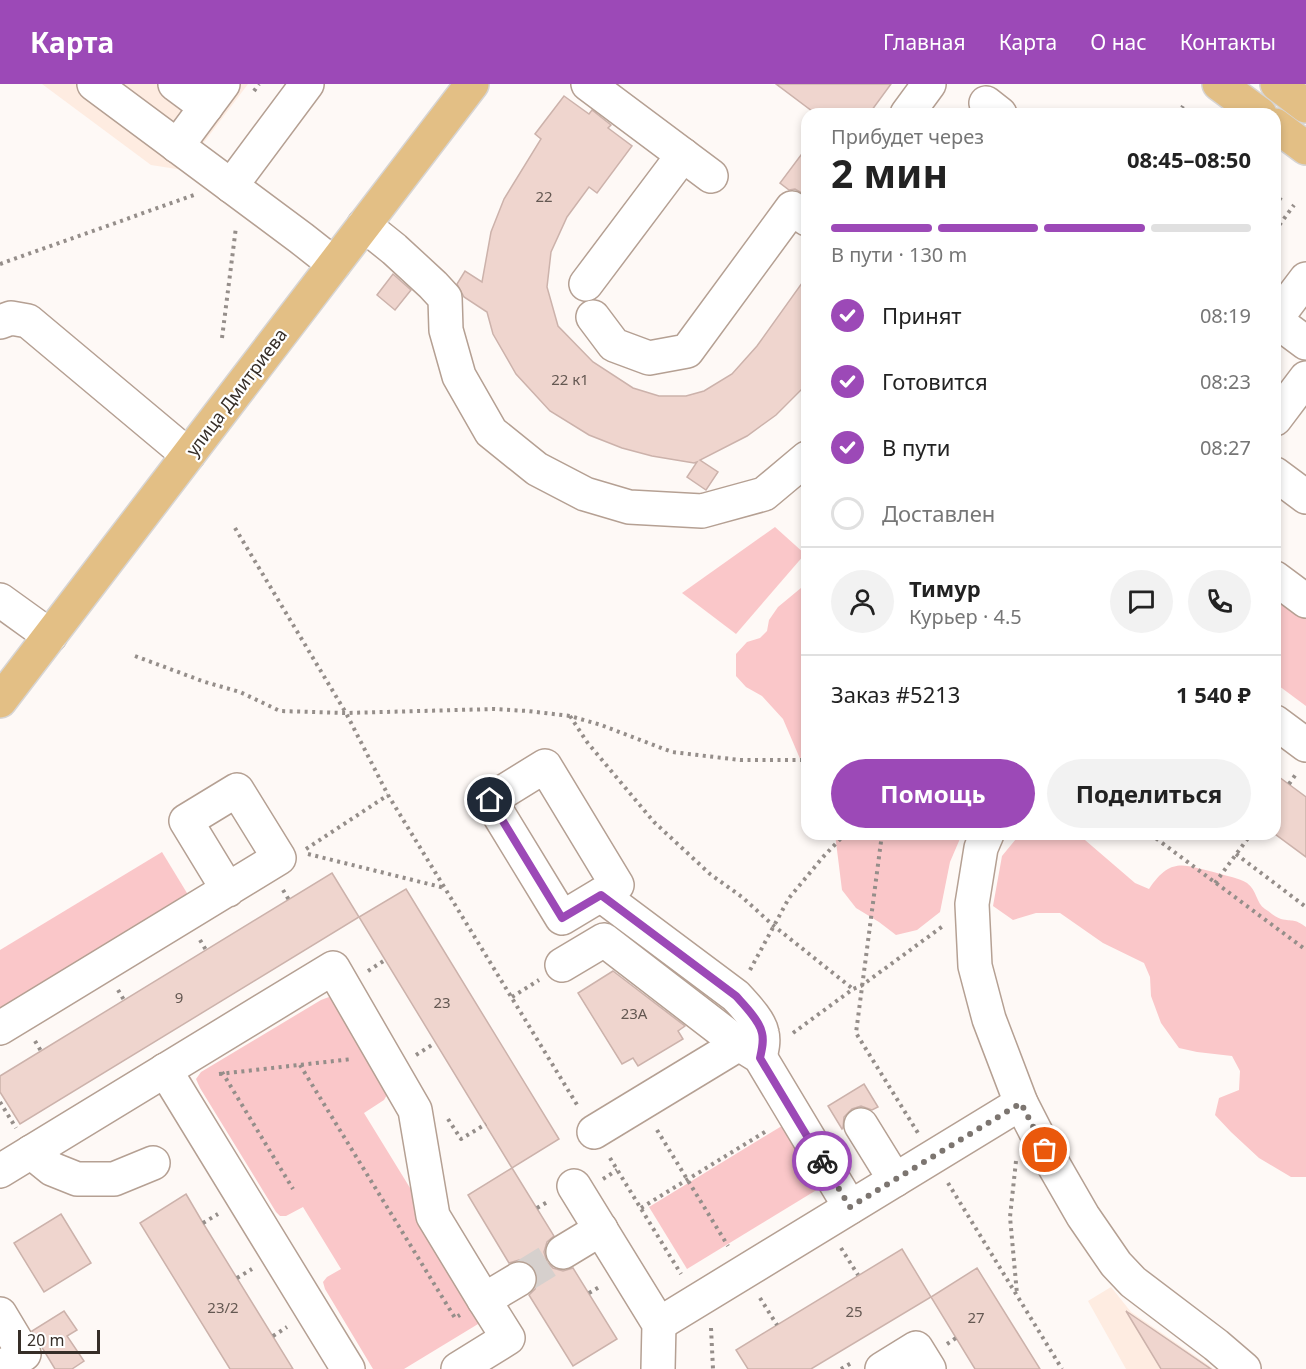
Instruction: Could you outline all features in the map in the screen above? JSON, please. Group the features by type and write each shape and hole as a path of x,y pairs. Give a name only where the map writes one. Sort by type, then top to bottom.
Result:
{"main road":[{"name":"улица Дмитриева","path":"0,701 472,84"},
{"path":"1219,84 1252,108"},
{"path":"1277,84 1306,106"},
{"path":"1281,129 1306,148"}],"street":[{"path":"94,84 334,264"},
{"path":"175,84 214,95 177,146"},
{"path":"228,184 307,84"},
{"path":"911,108 929,84"},
{"path":"607,90 711,176"},
{"path":"586,284 683,155"},
{"path":"593,317 614,345 649,358 687,351 792,208 801,215"},
{"path":"364,225 394,249 445,298 446,330 459,376 491,432 537,469 585,494 629,507 702,511 764,494 801,464"},
{"path":"1281,312 1306,279"},
{"path":"0,322 11,318 28,321 188,455"},
{"path":"1281,324 1306,343"},
{"path":"1281,411 1306,378"},
{"path":"1281,478 1306,497"},
{"path":"1281,582 1306,601"},
{"path":"1,603 50,636"},
{"path":"1281,730 1302,759"},
{"path":"984,840 981,848 972,904 975,966 989,1019 1021,1103 1083,1216 1116,1264 1133,1282 1244,1369"},
{"path":"0,1028 228,890"},
{"path":"594,1132 641,1103 750,1051 763,1042 762,1030 736,996 601,895"},
{"path":"562,965 604,940 750,1051 794,1114 850,1207"},
{"path":"0,1171 165,1070 210,1060 333,968 397,1056 415,1110 433,1216 508,1338 458,1369"},
{"path":"165,1070 348,1369"},
{"path":"659,1323 1021,1103"},
{"path":"861,1125 895,1180"},
{"path":"31,1152 52,1169 77,1179 114,1179 153,1162"},
{"path":"574,1186 659,1323 658,1369"},
{"path":"563,1252 601,1229"},
{"path":"484,1300 519,1279"},
{"path":"0,1314 24,1354 0,1368"},
{"path":"882,1369 916,1348 929,1369"}],"path":[{"path":"0,264 228,184 222,338"},
{"path":"1281,223 1294,205"},
{"path":"235,528 346,713 388,795 641,1208 704,1297 713,1369"},
{"path":"135,656 205,682 240,692 280,711 346,713 494,709 570,716 601,725 672,752 740,760 801,760"},
{"path":"570,716 587,742 654,822 710,874 742,897 853,990"},
{"path":"1288,784 1302,759"},
{"path":"388,795 301,852 445,888"},
{"path":"736,996 789,898 839,840"},
{"path":"881,840 856,1032 1062,1369"},
{"path":"1158,840 1306,950"},
{"path":"1215,883 1246,840"},
{"path":"1236,854 1306,907"},
{"path":"750,1051 861,986 972,904"},
{"path":"360,975 385,960"},
{"path":"223,1074 397,1056 435,1043"},
{"path":"210,1060 223,1074"},
{"path":"210,1060 223,1074 293,1189"},
{"path":"300,1065 455,1318"},
{"path":"641,1103 744,1272"},
{"path":"641,1208 794,1114"},
{"path":"461,1139 486,1124"},
{"path":"1016,1160 1010,1217 1017,1295"}],"shaded area":[{"path":"42,84 248,84 183,170 151,165"},
{"path":"775,527 801,550 801,559 736,634 682,593"},
{"path":"801,588 801,761 783,719 762,696 746,687 736,676 736,654 747,642 760,638 767,631 769,620 778,607"},
{"path":"1281,600 1306,619 1306,706 1281,687"},
{"path":"836,840 959,840 950,862 940,912 917,930 896,935 856,908 842,890"},
{"path":"1015,840 1085,840 1135,883 1149,889 1164,871 1171,867 1196,867 1244,881 1253,889 1262,906 1281,919 1296,921 1306,927 1306,1177 1291,1177 1259,1158 1215,1115 1219,1098 1239,1090 1240,1071 1232,1056 1179,1048 1161,1023 1151,996 1150,977 1144,963 1103,943 1060,913 1036,913 1013,920 993,906 1002,856"},
{"path":"162,852 190,898 0,1014 0,950"},
{"path":"329,997 335,1002 388,1093 384,1100 364,1113 485,1310 483,1321 404,1369 373,1369 325,1289 323,1282 327,1277 341,1269 303,1207 286,1216 280,1216 276,1212 196,1079 201,1072"},
{"path":"790,1121 828,1183 687,1269 649,1207"},
{"path":"1111,1287 1131,1312 1214,1369 1126,1369 1088,1301"}],"building":[{"path":"776,84 891,84 873,108 808,108"},
{"path":"564,96 589,114 592,110 611,125 608,128 632,146 597,193 589,187 567,217 551,252 547,287 558,326 593,362 633,388 659,396 686,396 704,391 732,374 757,346 801,284 801,390 776,415 747,436 700,460 718,472 706,490 687,477 697,462 652,456 622,448 589,435 550,411 516,374 493,334 487,312 464,297 457,284 465,271 482,282 491,232 504,199 541,139 535,134"},
{"path":"801,155 801,192 795,189 789,190 780,183"},
{"path":"393,274 411,290 395,310 377,295"},
{"path":"1281,778 1306,797 1306,857 1281,838"},
{"path":"332,873 359,917 20,1124 0,1092 0,1076"},
{"path":"406,889 559,1139 512,1168 359,917"},
{"path":"613,971 685,1026 678,1031 683,1039 638,1066 633,1058 622,1064 578,993"},
{"path":"864,1084 878,1107 872,1110 861,1106 852,1109 844,1117 842,1129 828,1106"},
{"path":"512,1168 554,1236 547,1242 544,1252 547,1262 553,1268 563,1271 573,1268 617,1339 573,1366 529,1295 535,1289 538,1279 535,1269 528,1262 519,1260 509,1263 468,1195"},
{"path":"186,1194 293,1369 230,1369 140,1223"},
{"path":"61,1214 91,1263 44,1292 14,1243"},
{"path":"902,1249 931,1297 811,1369 748,1369 736,1350"},
{"path":"977,1268 1040,1369 975,1369 931,1297"},
{"path":"64,1311 77,1330 67,1336 84,1361 72,1369 55,1369 32,1331"},
{"path":"1126,1311 1211,1369 1161,1369"}],"tunnel":[{"path":"519,1279 563,1252"}],"way so far":[{"path":"822,1161 850,1207 1021,1103 1045,1150"}],"route":[{"path":"490,800 562,918 601,895 736,996 762,1030 763,1042 760,1058 822,1161"}]}
